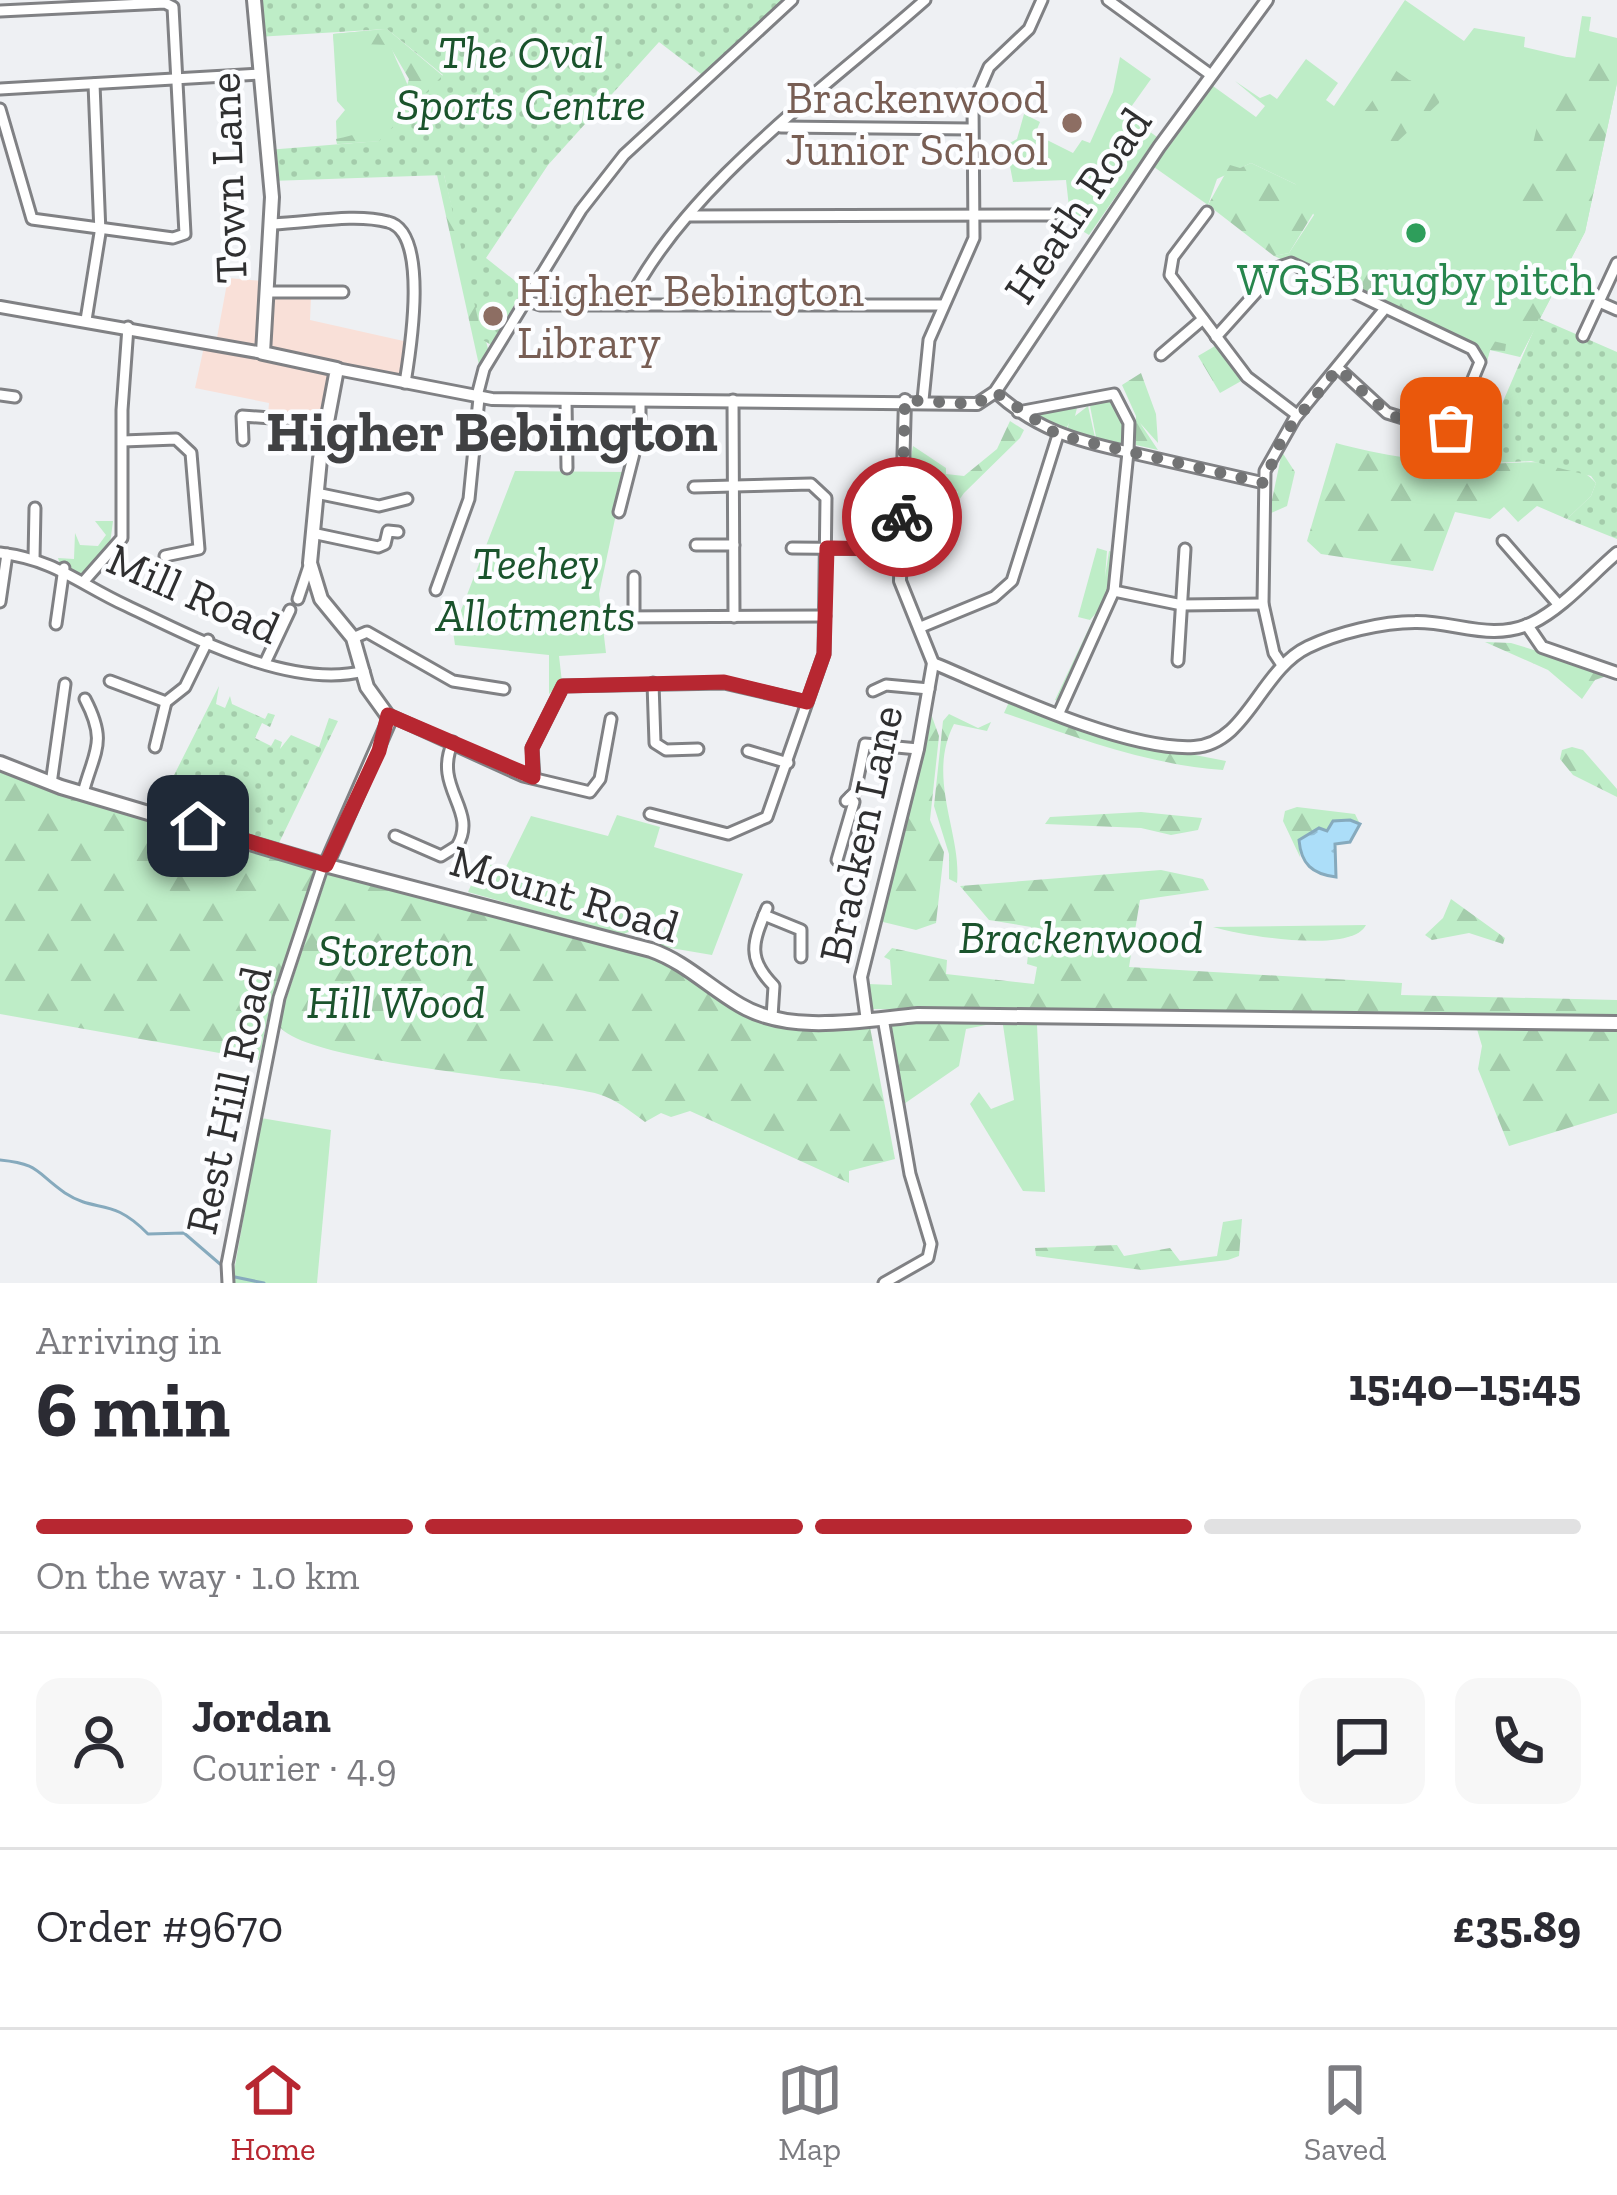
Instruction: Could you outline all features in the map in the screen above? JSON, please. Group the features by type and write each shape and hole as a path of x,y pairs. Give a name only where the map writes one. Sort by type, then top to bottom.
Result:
{"main road":[{"name":"Town Lane","path":"254,0 273,224 263,353"},
{"path":"263,353 337,369 316,493 310,562 321,598 353,638 367,687 388,715 379,751 326,863"},
{"name":"Mount Road","path":"0,763 51,784 326,863 634,944 672,957 742,1007 772,1017 1617,1023"}],"street":[{"path":"436,590 470,499 484,369 525,300 581,210 624,155 792,0"},
{"path":"627,305 655,256 690,216 781,127 925,0"},
{"path":"923,400 929,340 941,305 972,248 970,129 982,81 998,56 1029,29 1042,0"},
{"path":"1108,0 1210,76"},
{"path":"1128,15 1139,0"},
{"name":"Heath Road","path":"995,392 1267,0"},
{"path":"0,11 169,4 178,79 185,234 173,238 38,221 28,215 0,109"},
{"path":"0,89 261,74"},
{"path":"86,320 100,229 94,84"},
{"path":"781,127 970,129"},
{"path":"1207,212 1168,269 1248,377 1297,415"},
{"path":"690,216 1052,215"},
{"path":"273,224 376,220 398,226 417,300 405,383"},
{"path":"1583,336 1617,263"},
{"path":"1216,337 1284,264 1478,356 1480,365 1454,425 1442,430 1387,413 1338,368"},
{"path":"269,292 344,292"},
{"path":"525,300 627,305 941,305"},
{"path":"1599,302 1617,310"},
{"path":"0,307 263,353"},
{"path":"1282,664 1274,652 1263,604 1264,483 1269,461 1297,415 1383,311"},
{"path":"1161,355 1203,319"},
{"path":"86,580 122,538 128,327"},
{"path":"337,369 478,396 566,400 976,404 995,392 1058,435 1264,483"},
{"path":"1018,412 1114,394 1129,423 1114,591 1058,715"},
{"path":"0,395 15,397"},
{"path":"566,400 567,468"},
{"path":"733,400 734,616"},
{"path":"905,400 900,581 933,663 1058,715 1199,747 1238,724 1282,664 1329,639 1400,623 1490,632 1527,625 1617,553"},
{"path":"619,512 640,430 640,401"},
{"path":"243,440 242,416 326,422"},
{"path":"921,627 994,597 1012,581 1058,435"},
{"path":"123,441 176,439 190,453 199,549 165,556"},
{"path":"654,819 728,834 758,825 776,802 824,654 827,548 821,490 811,484 694,486"},
{"path":"316,493 379,506 407,499"},
{"path":"34,559 35,508"},
{"path":"312,533 378,547 386,544 388,531 398,532"},
{"path":"1502,541 1558,604"},
{"path":"696,546 734,545"},
{"path":"792,548 901,549"},
{"path":"1178,661 1185,549"},
{"path":"0,602 3,553"},
{"name":"Mill Road","path":"3,553 64,568 124,605 266,663 314,677 364,671"},
{"path":"298,599 310,562"},
{"path":"56,624 64,568"},
{"path":"634,617 635,577"},
{"path":"1114,591 1182,605 1263,604"},
{"path":"266,663 290,610"},
{"path":"613,617 826,616"},
{"path":"1527,625 1542,647 1617,673"},
{"path":"353,638 368,632 453,681 504,689"},
{"path":"155,747 166,702 185,687 208,640"},
{"name":"Bracken Lane","path":"867,1021 861,977 918,748 933,663"},
{"path":"110,682 166,702"},
{"path":"653,683 655,743 681,755 698,748"},
{"path":"533,777 532,748 560,689 737,683 807,702"},
{"path":"51,784 65,684"},
{"path":"873,692 886,686 928,689"},
{"path":"83,793 95,733 86,699"},
{"path":"388,715 533,777 590,792 600,778 616,725"},
{"path":"395,837 441,856 457,847 464,830 463,814 445,768 453,742"},
{"path":"837,860 854,802 848,799 866,744 918,748"},
{"path":"748,750 788,763"},
{"name":"Rest Hill Road","path":"228,1283 227,1264 276,1012 326,863"},
{"path":"772,1017 773,986 758,970 752,951 765,912 805,929 798,954"},
{"path":"634,944 639,929"},
{"path":"883,1018 910,1174 931,1244 928,1258 884,1283"}],"shaded area":[{"path":"228,278 275,282 275,296 311,297 310,320 408,342 400,377 338,365 326,422 268,415 269,403 195,388 205,342 216,343"}],"green space":[{"name":"The Oval Sports Centre","path":"254,0 792,0 705,77 659,42 548,165 486,258 524,288 491,345 483,340 444,175 271,181 267,150 379,141 443,75 387,29 257,37"},
{"path":"1405,0 1464,41 1474,28 1525,37 1524,47 1575,59 1582,16 1591,17 1589,31 1617,38 1617,83 1585,232 1520,357 1490,350 1487,361 1475,346 1274,256 1289,253 1314,215 1295,184 1251,163 1217,179 1208,205 1154,167 1213,86 1256,117 1265,106 1235,81 1260,98 1270,94 1277,99 1306,59 1338,83 1326,100 1334,106"},
{"path":"387,29 414,107 380,141 337,144 336,121 345,110 337,101 333,34"},
{"path":"387,29 443,76 380,141 337,144 336,139 383,121 398,104 409,79 389,45 334,43 333,34"},
{"path":"1553,56 1617,61 1617,83 1585,232 1520,357 1510,339 1561,240 1546,233 1519,205"},
{"path":"1120,57 1151,79 1126,114 1157,137 1089,235 1063,219 1069,207 1066,180 1013,182 1006,145 1017,139 1024,114 1040,122 1035,134 1073,153 1082,140 1090,143 1113,92"},
{"path":"1395,70 1409,80 1440,87 1439,103 1398,141 1374,151 1360,144 1353,127"},
{"path":"1251,163 1295,184 1319,204 1289,253 1274,256 1208,205 1230,165 1240,168"},
{"path":"437,175 444,175 488,349 479,365"},
{"path":"1325,262 1363,271 1475,337 1506,344 1505,351 1490,350 1487,361 1475,346 1326,278"},
{"path":"1539,318 1617,352 1617,539 1567,519 1591,496 1596,483 1591,476 1531,461 1476,464"},
{"path":"1215,346 1243,380 1220,393 1198,356"},
{"path":"1141,373 1156,414 1158,443 1140,423 1158,450 1136,445 1136,416 1122,385"},
{"path":"1116,400 1125,419 1121,446 1097,442 1090,406"},
{"path":"1088,406 1096,442 1066,434 1069,423 1064,433 1029,415 1034,409 1077,408 1075,416"},
{"path":"1010,421 1024,430 1020,438 964,493 938,530 907,526 908,496 911,517 941,518 942,501 948,505 958,492 933,473 909,468 913,446 946,468 946,474 964,476 997,449"},
{"path":"1336,443 1442,462 1556,464 1585,473 1596,483 1591,496 1567,519 1537,506 1518,522 1504,507 1490,519 1455,512 1433,571 1321,554 1307,541"},
{"path":"1282,452 1295,472 1287,506 1269,514"},
{"name":"Teehey Allotments","path":"515,471 625,472 599,594 606,653 559,656 562,682 549,694 549,655 455,645 453,631"},
{"path":"95,521 113,521 110,544 80,575 58,558 74,559 75,533 80,545 98,546 106,535"},
{"path":"1097,548 1107,551 1105,577 1109,551 1116,553 1113,587 1059,701 1055,700 1096,613 1090,620 1078,617"},
{"path":"1485,642 1511,643 1612,674 1595,680 1582,699 1548,670"},
{"path":"219,686 216,704 225,708 230,696 232,704 265,719 268,713 275,715 270,727 262,723 255,738 271,746 275,739 282,742 280,749 291,735 319,747 329,718 338,721 278,845 158,807"},
{"path":"1009,702 1149,746 1226,761 1223,770 1139,756 1004,713"},
{"path":"931,714 939,736 930,820 944,852 936,923 916,930 879,921"},
{"path":"949,714 978,728 991,722 987,731 954,724 946,744 944,785 957,883 949,879 949,854 934,806 943,721"},
{"path":"1562,750 1583,750 1617,789 1617,797 1573,775 1560,759"},
{"name":"Storeton Hill Wood","path":"0,766 319,868 269,1010 259,1060 0,1014"},
{"path":"1297,807 1355,814 1360,824 1333,821 1327,832 1299,840 1300,857 1283,821 1285,811"},
{"path":"1141,812 1202,818 1198,830 1171,835 1141,828 1045,824 1050,817"},
{"path":"617,815 660,827 654,847 743,874 712,955 659,946 666,923 658,918 622,935 468,892 481,862 505,869 531,816 608,836"},
{"name":"Storeton Hill Wood","path":"329,869 623,947 681,969 732,1008 768,1021 870,1027 895,1159 849,1171 849,1183 690,1111 671,1117 661,1113 645,1122 598,1094 373,1059 295,1038 278,1024"},
{"name":"Brackenwood","path":"1161,870 1203,879 1209,890 1140,900 1129,967 1402,983 1401,995 1617,1000 1617,1019 870,1009 868,984 892,985 890,960 884,957 892,948 947,960 946,974 1034,984 1037,967 1027,964 1031,927 989,920 960,886"},
{"path":"1451,899 1505,938 1503,944 1469,933 1432,940 1425,935 1443,918"},
{"path":"1366,925 1357,934 1319,941 1213,927"},
{"path":"992,1018 991,1024 966,1029 959,1066 901,1106 887,1022"},
{"path":"1003,1025 1037,1025 1045,1192 1023,1191 970,1104 979,1092 991,1109 1014,1100"},
{"path":"1617,1027 1617,1113 1509,1146 1478,1069 1482,1046 1477,1029"},
{"path":"261,1118 331,1130 317,1283 232,1283"},
{"path":"1242,1219 1239,1256 1228,1260 1142,1270 1036,1256 1035,1248 1117,1245 1124,1256 1170,1248 1180,1261 1217,1256 1223,1222"}],"water":[{"path":"1333,821 1360,824 1350,842 1335,844 1336,877 1309,866 1299,840 1319,828 1327,831"}],"waterway":[{"path":"0,1160 30,1167 65,1193 114,1210 148,1234 184,1233 220,1264"},
{"path":"235,1277 264,1283"}],"way so far":[{"path":"902,517 905,400 976,404 995,392 1035,424 1058,435 1264,483 1269,461 1294,418 1338,368 1387,413 1417,426 1451,428"}],"place":[{"name":"Brackenwood Junior School","path":"1072,123"},
{"name":"WGSB rugby pitch","path":"1416,233"},
{"name":"Higher Bebington Library","path":"493,316"}],"district":[{"name":"Higher Bebington","path":"492,431"}],"route":[{"path":"198,826 326,865 379,751 388,715 533,777 532,748 563,686 724,682 807,702 824,654 827,548 901,549 902,517"}]}
